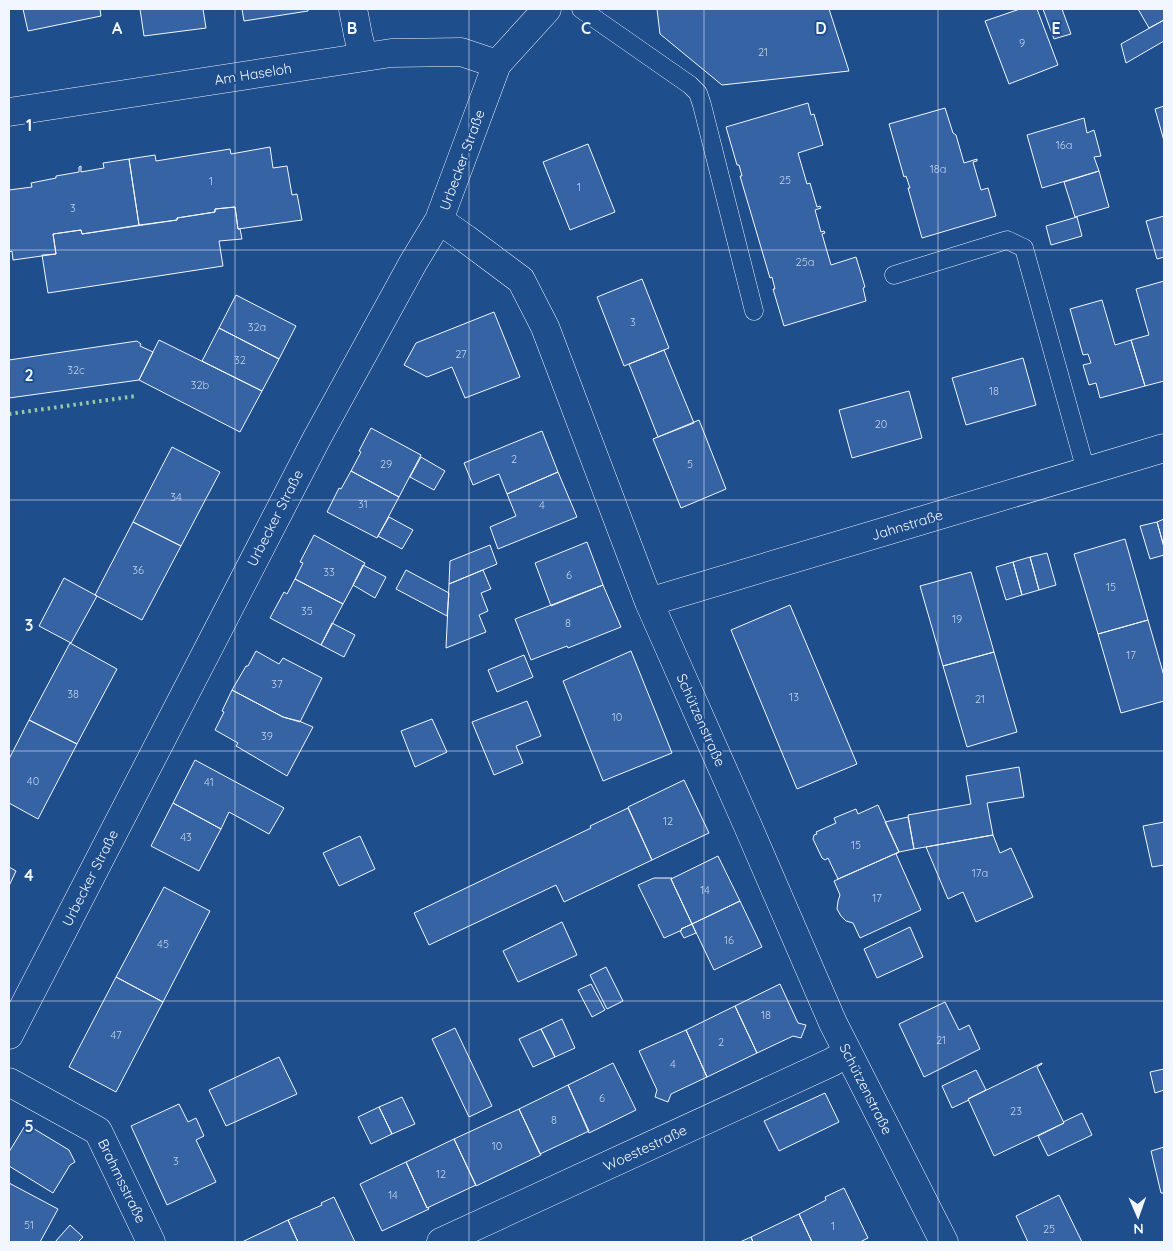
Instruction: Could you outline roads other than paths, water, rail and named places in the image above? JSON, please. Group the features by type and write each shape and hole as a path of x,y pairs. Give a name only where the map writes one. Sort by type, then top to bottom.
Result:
{"street":[{"path":"354,9 363,56"},
{"name":"Urbecker Straße","path":"9,1035 317,438 413,263 439,220 497,64 547,9"},
{"name":"Am Haseloh","path":"9,112 390,53 462,52 497,64"},
{"name":"Schützenstraße","path":"439,220 520,280 545,327 649,602 833,1024 944,1242"},
{"name":"Jahnstraße","path":"649,602 1164,448"},
{"name":"Woestestraße","path":"441,1242 832,1062 847,1053"},
{"name":"Brahmsstraße","path":"9,1082 98,1131 151,1242"}],"lane":[{"path":"581,9 690,85 698,94 754,311"},
{"path":"894,275 1008,240 1024,248 1086,472"}]}
